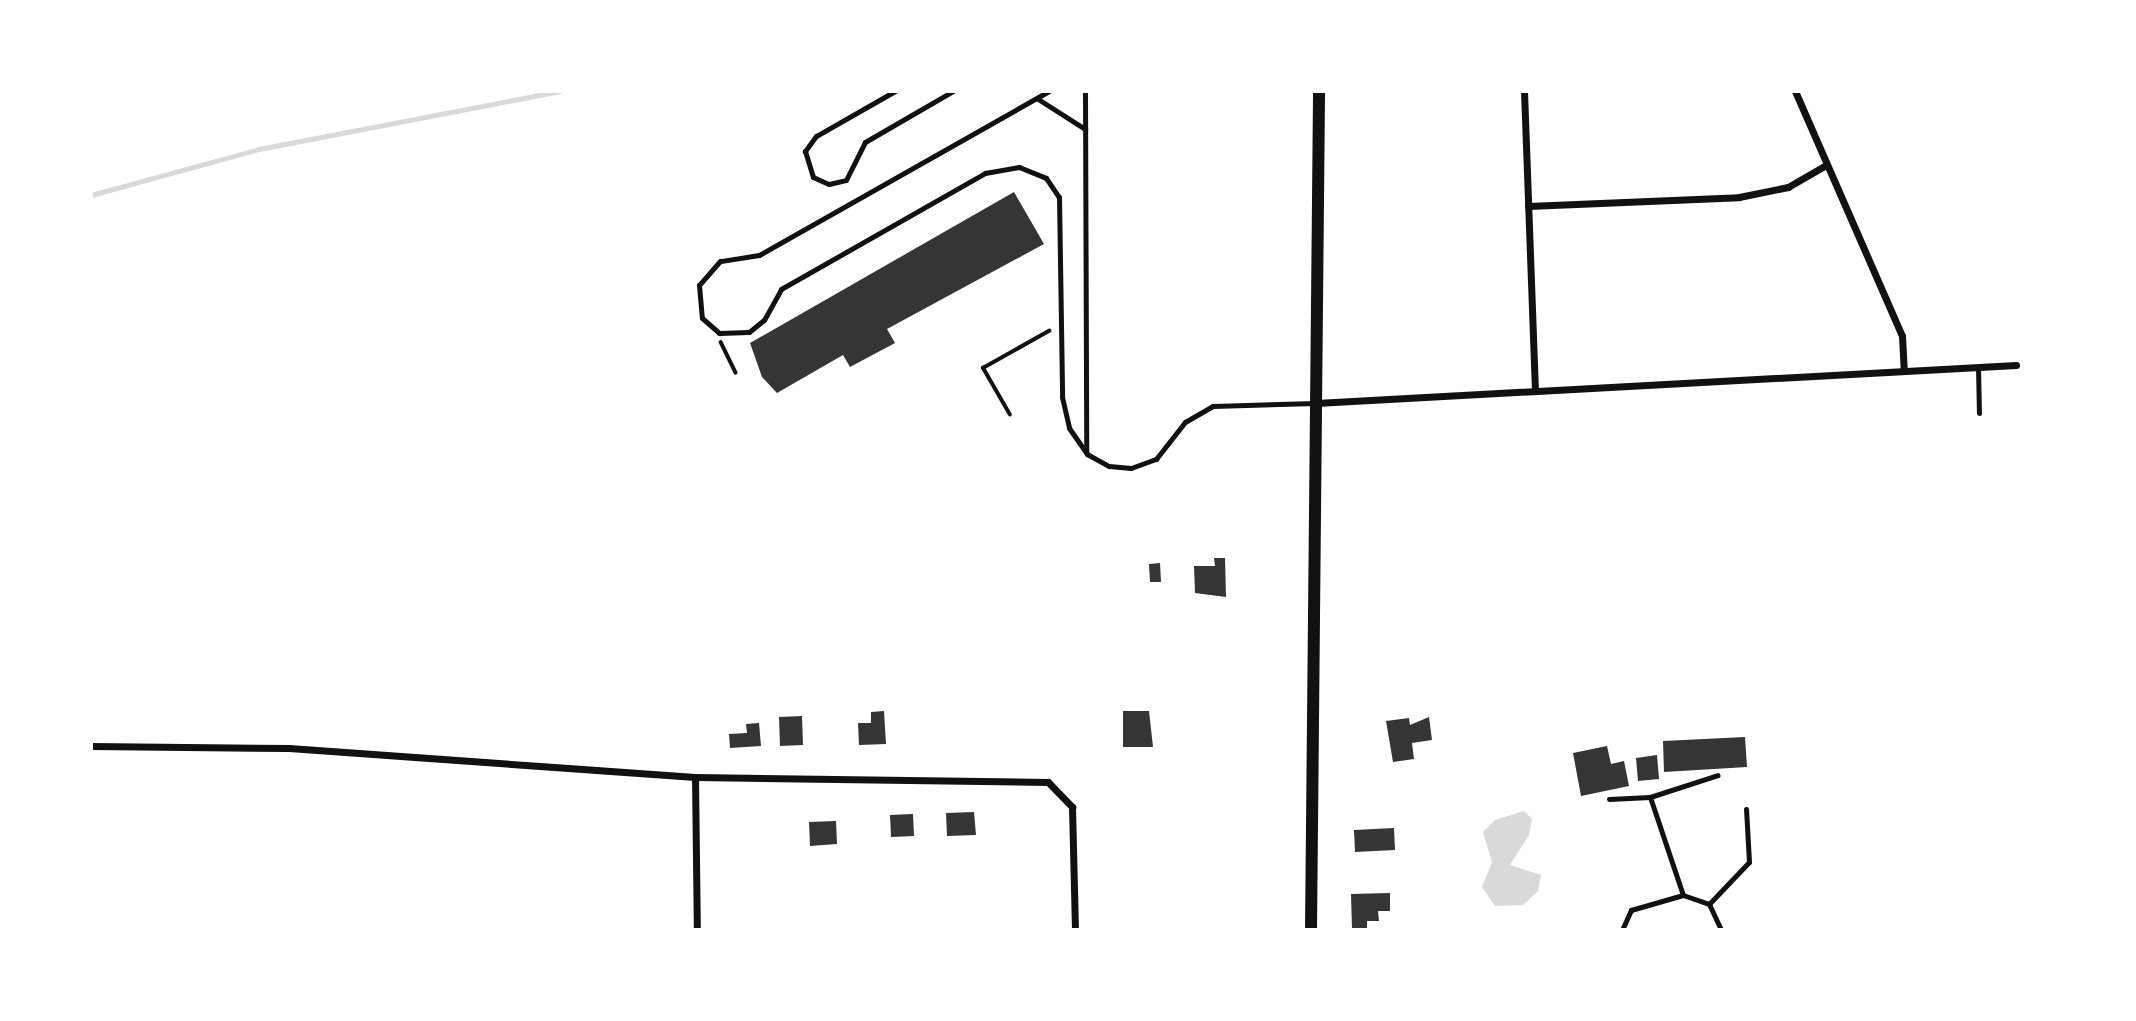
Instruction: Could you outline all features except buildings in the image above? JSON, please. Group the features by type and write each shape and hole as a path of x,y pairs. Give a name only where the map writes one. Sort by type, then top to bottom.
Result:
{"street":[{"path":"1311,930 1319,91"},
{"path":"1524,91 1535,388"},
{"path":"1795,91 1902,336 1904,371"},
{"path":"1528,206 1739,197 1788,187 1826,165"},
{"path":"1316,403 1535,388 2016,365"},
{"path":"91,746 289,748 695,777 1048,782 1072,807 1075,930"},
{"path":"695,777 697,930"}],"lane":[{"path":"895,91 816,136 806,151 813,177 829,184 846,180 865,142 953,91"},
{"path":"1049,91 758,255 712,267 697,298 702,318 719,333 739,335 757,327 781,289 985,173 1005,166 1034,171 1053,186 1062,212 1062,397 1069,428 1087,454 1109,466 1131,468 1156,459 1185,422 1213,406 1316,403"},
{"path":"1085,91 1087,454"},
{"path":"1038,99 1085,129"},
{"path":"1978,367 1979,413"},
{"path":"1609,799 1650,797 1718,775"},
{"path":"1650,797 1683,895"},
{"path":"1709,904 1749,862 1746,809"},
{"path":"1622,930 1631,911 1683,895 1709,904 1721,930"}],"path":[{"path":"1010,415 983,368 1049,331"},
{"path":"719,333 736,373"}],"shaded area":[{"path":"1524,811 1532,819 1529,835 1510,865 1541,875 1538,891 1523,905 1495,906 1482,887 1492,862 1483,832 1495,820"}],"waterway":[{"path":"91,195 259,149 559,91"}]}
